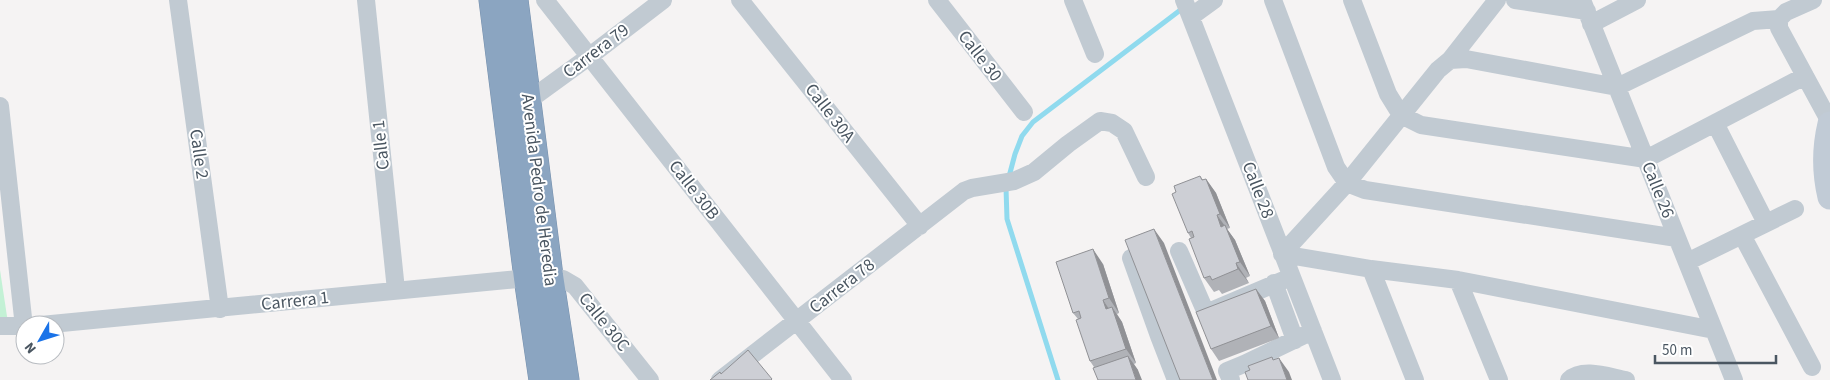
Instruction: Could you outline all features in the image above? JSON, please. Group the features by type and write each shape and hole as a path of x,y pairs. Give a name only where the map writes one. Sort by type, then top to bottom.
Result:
{"highway":[{"name":"Avenida Pedro de Heredia","path":"493,0 538,277 565,380"},
{"name":"Avenida Pedro de Heredia","path":"514,0 528,101 543,380"}],"street":[{"name":"Calle 2","path":"178,0 220,309"},
{"name":"Calle 1","path":"366,0 396,290"},
{"name":"Calle 30B","path":"545,0 843,380"},
{"name":"Carrera 79","path":"528,101 663,0"},
{"name":"Calle 30A","path":"740,0 920,226"},
{"name":"Calle 30","path":"937,0 1024,112"},
{"path":"1073,0 1095,54"},
{"path":"1188,9 1214,0"},
{"path":"1273,0 1336,167 1347,183 1365,190 1677,238"},
{"path":"1352,0 1388,94 1401,115 1421,125 1646,159 1805,76"},
{"path":"1282,254 1347,183 1438,70 1450,60 1497,0"},
{"path":"1515,0 1587,11 1637,0"},
{"path":"1450,60 1466,60 1617,87 1753,21 1779,19 1786,12 1813,0"},
{"name":"Calle 28","path":"1188,9 1332,380"},
{"name":"Calle 26","path":"1587,11 1734,380"},
{"path":"1779,19 1779,28 1830,123 1824,159 1826,182 1830,197"},
{"path":"0,106 28,315"},
{"name":"Carrera 78","path":"720,380 968,189 1010,182 1034,172 1100,121 1112,123 1124,132 1146,177"},
{"path":"1715,123 1766,223"},
{"path":"1687,262 1795,209"},
{"path":"1742,235 1812,367"},
{"path":"1179,251 1200,315 1291,277"},
{"path":"1282,254 1371,269 1458,280 1714,330"},
{"path":"1131,258 1162,334 1176,380"},
{"path":"1371,269 1415,380"},
{"name":"Carrera 1","path":"65,323 538,277"},
{"name":"Calle 30C","path":"538,277 563,279 575,286 650,380"},
{"path":"1458,280 1499,380"},
{"path":"1274,284 1295,340"},
{"name":"Carrera 1","path":"0,326 15,326"},
{"path":"1225,376 1313,331"},
{"path":"1569,380 1574,375 1589,373 1626,380"}],"green space":[{"path":"0,270 8,323 0,322"}],"building":[{"path":"1200,176 1202,180 1206,179 1220,214 1217,215 1221,227 1225,225 1240,262 1236,263 1238,269 1212,280 1210,276 1204,278 1189,239 1194,237 1192,231 1188,233 1172,194 1176,192 1174,186"},
{"path":"1154,229 1213,380 1180,380 1125,240"},
{"path":"1093,249 1109,298 1103,300 1106,309 1112,307 1126,349 1090,361 1076,320 1081,318 1079,311 1073,313 1056,262"},
{"path":"1256,289 1271,326 1211,349 1196,312"},
{"path":"748,350 771,380 710,380 720,372 721,374"},
{"path":"1128,356 1136,380 1098,380 1093,368"},
{"path":"1272,357 1273,360 1279,358 1287,380 1248,380 1245,372 1250,370 1248,366"}],"waterway":[{"path":"1058,380 1007,219 1006,188 1015,154 1022,136 1033,122 1183,8"}]}
